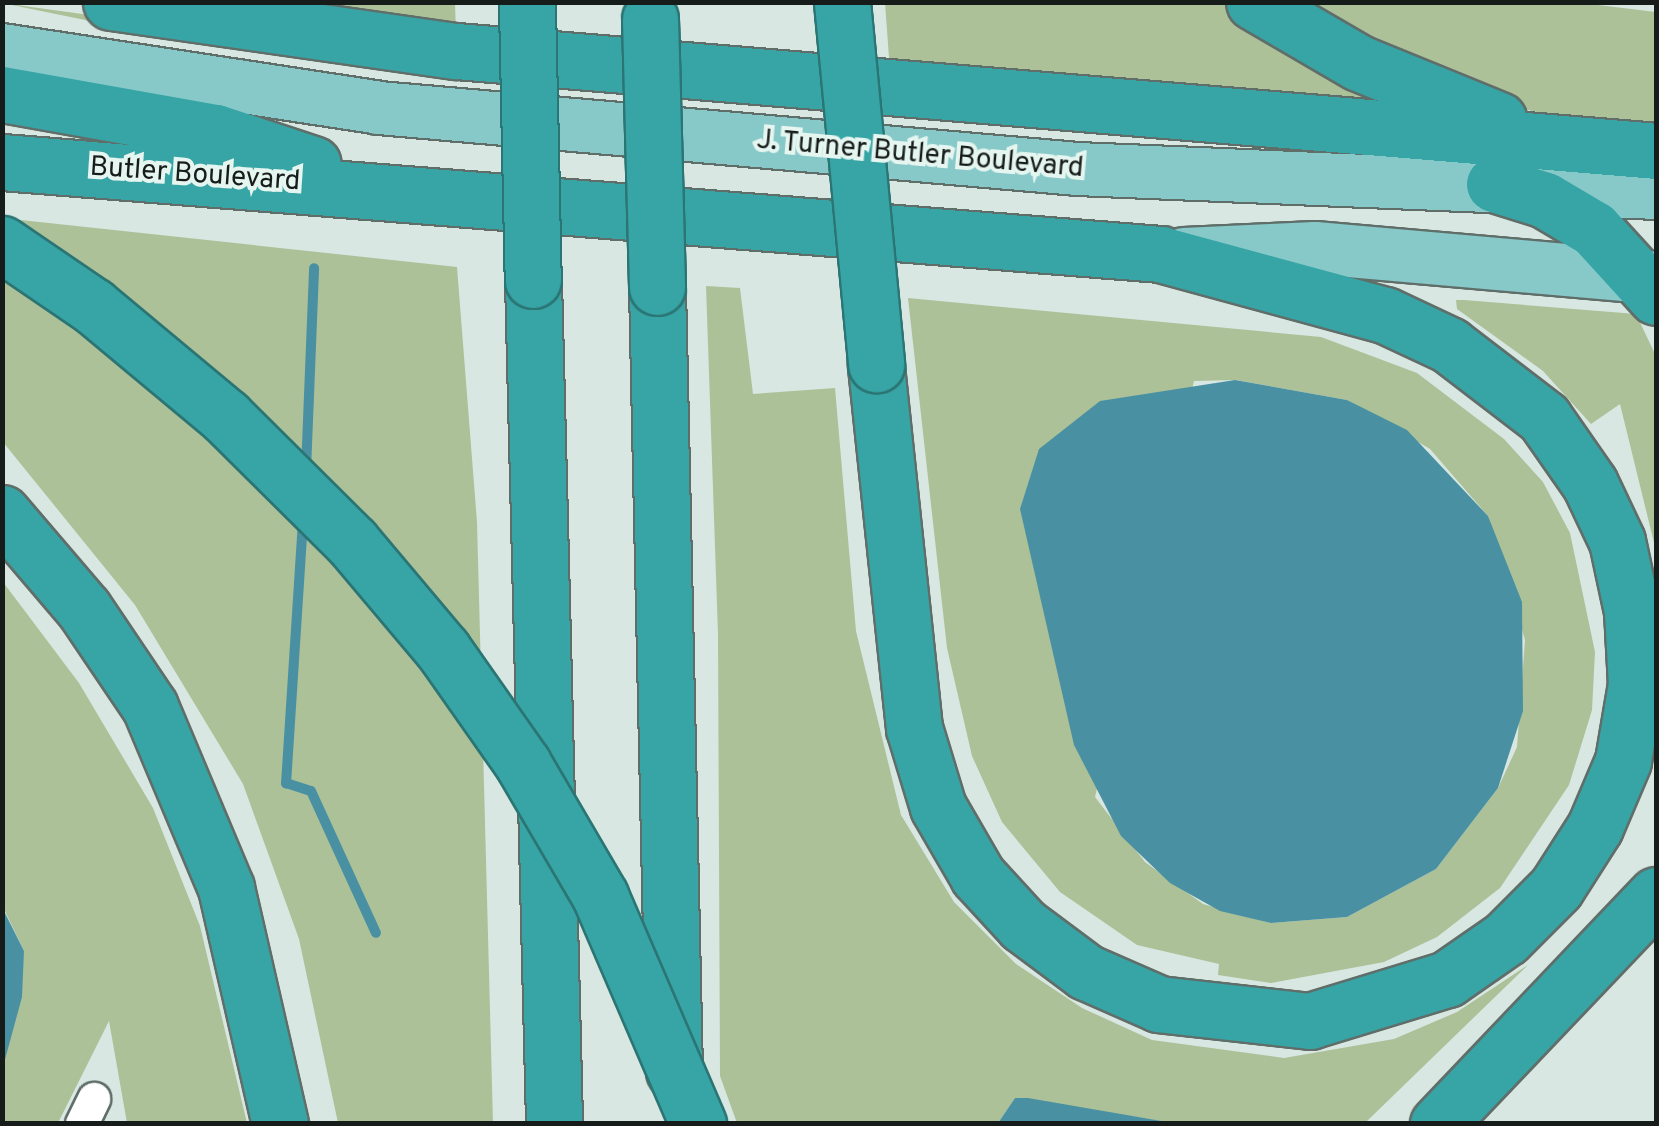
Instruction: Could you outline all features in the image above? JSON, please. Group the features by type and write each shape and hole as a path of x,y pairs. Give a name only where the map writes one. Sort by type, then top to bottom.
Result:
{"highway":[{"path":"111,2 456,52 1656,151"},
{"path":"2,94 216,132 388,188 1162,254 1384,316 1450,345 1544,418 1617,542 1636,684 1622,761 1595,827 1556,888 1506,938 1413,992 1310,1021 1159,1004 1086,972 1023,925 978,876 938,807 914,728 876,364 842,2"},
{"path":"1254,2 1421,91 1588,144"},
{"path":"527,4 554,1124"},
{"path":"650,10 675,1124"},
{"name":"Butler Boulevard","path":"2,162 388,188"},
{"path":"1494,184 1545,200 1594,229 1653,284"},
{"path":"2,244 93,306 226,417 352,542 442,650 523,764 600,896 698,1124"},
{"path":"2,513 84,608 158,724 226,888 280,1124"},
{"path":"1438,1124 1656,896"}],"main road":[{"name":"J. Turner Butler Boulevard","path":"2,50 186,84 1078,169 1656,193"},
{"path":"1162,254 1316,248 1653,284"}],"green space":[{"path":"1573,2 1656,12 1656,139 1489,101 1286,3"},
{"path":"2,3 243,36 372,64 222,48"},
{"path":"205,3 455,3 456,34"},
{"path":"885,3 1230,3 1469,122 890,71"},
{"path":"2,218 457,267 477,522 493,1123 338,1123 299,939 243,784 135,605 3,442"},
{"path":"706,286 740,288 753,394 835,388 856,631 901,815 954,902 1016,964 1082,1008 1152,1040 1284,1058 1394,1039 1457,1012 1528,965 1365,1123 1173,1123 1015,1098 998,1123 737,1123 720,1076 718,634"},
{"path":"908,298 1321,337 1417,373 1504,439 1543,482 1570,533 1595,652 1592,710 1569,785 1500,888 1437,937 1384,962 1271,983 1218,975 1219,964 1137,945 1060,892 1002,822 972,756 947,648","holes":["1236,380 1347,400 1430,449 1488,516 1525,640 1517,747 1498,788 1436,869 1347,917 1271,923 1203,904 1145,862 1095,797 1194,381"]},
{"path":"1456,300 1636,314 1656,356 1656,551 1620,404 1591,424 1543,371 1457,309"},
{"path":"3,582 79,683 153,808 200,926 247,1123 127,1123 109,1021 58,1123 3,1123 2,1068 24,951 3,907"}],"water":[{"path":"1235,380 1347,400 1407,430 1488,516 1522,602 1523,711 1498,788 1436,869 1347,917 1271,923 1220,911 1170,883 1121,836 1074,745 1020,509 1039,449 1100,401"},
{"path":"2,907 24,951 22,997 3,1067"},
{"path":"1015,1098 1028,1098 1173,1123 998,1123"}],"waterway":[{"path":"306,470 314,268"},
{"path":"303,521 286,783 311,791 376,933"}]}
